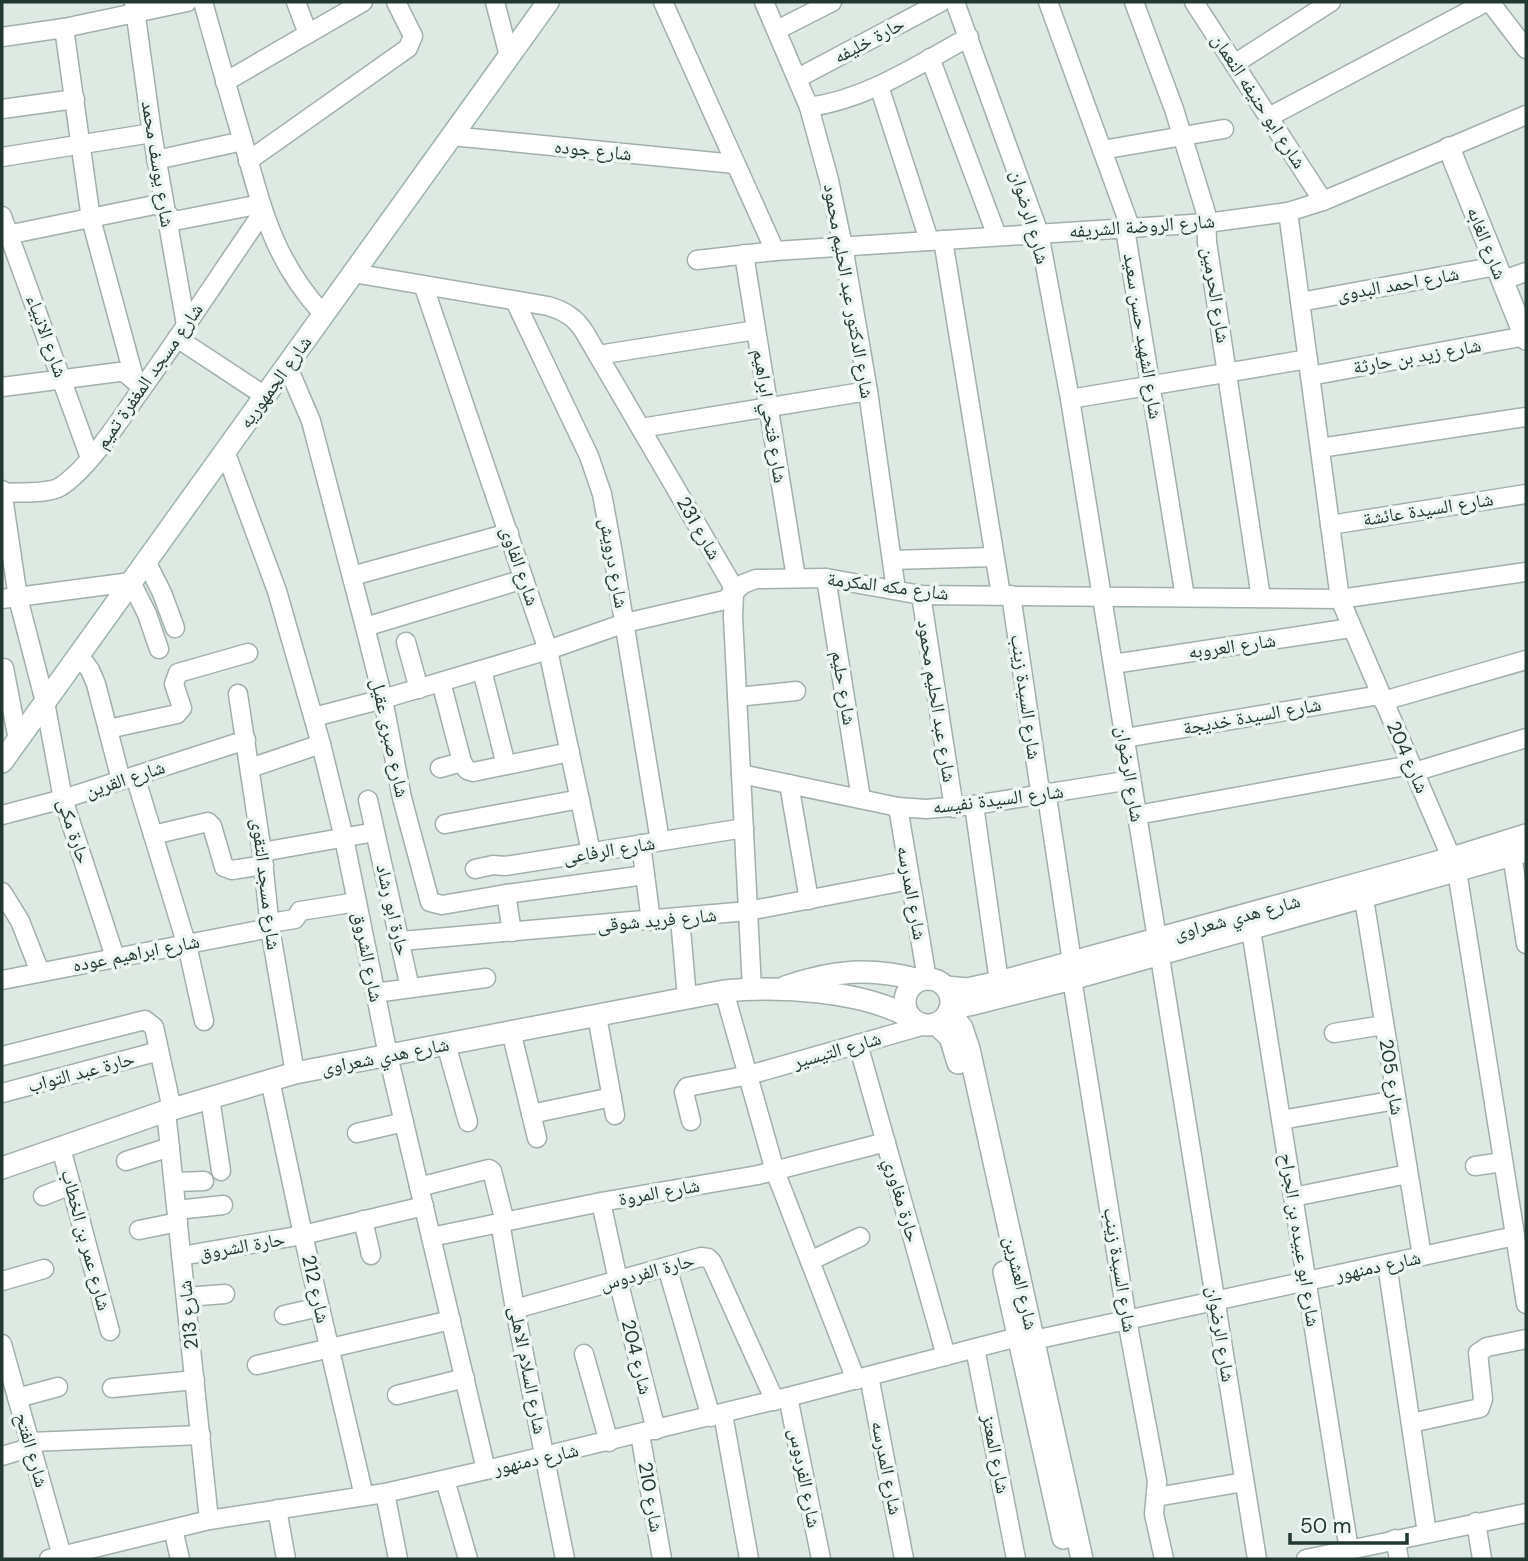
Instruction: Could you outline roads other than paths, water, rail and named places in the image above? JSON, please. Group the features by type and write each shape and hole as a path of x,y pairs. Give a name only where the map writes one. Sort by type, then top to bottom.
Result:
{"street":[{"path":"2,37 64,29 136,8 187,2"},
{"path":"203,2 269,230 290,272 303,292 323,314"},
{"path":"296,2 308,34"},
{"path":"248,161 408,48 413,36 396,2"},
{"path":"495,2 509,56"},
{"name":"شارع الجمهوريه","path":"2,762 548,2"},
{"path":"663,2 775,251"},
{"name":"شارع الدكتور عبد الحليم محمود","path":"764,2 809,107 829,180 868,391 896,590"},
{"path":"777,30 832,2"},
{"name":"حارة خليفه","path":"798,78 941,2"},
{"name":"شارع الرضوان","path":"955,2 1039,233 1070,399 1257,1559"},
{"name":"شارع الشهيد حسن سعيد","path":"1048,2 1127,217 1127,237 1185,597"},
{"name":"شارع الحرمين","path":"1134,2 1183,137 1206,213 1207,242 1261,598"},
{"name":"شارع ابو حنيفه النعمان","path":"1194,2 1323,201"},
{"path":"1234,64 1331,2"},
{"path":"1269,117 1488,2 1526,49"},
{"path":"225,82 359,3"},
{"name":"شارع يوسف محمد","path":"136,8 181,332"},
{"path":"64,29 91,219 139,384"},
{"path":"809,107 853,98 969,37"},
{"path":"930,58 997,236"},
{"name":"شارع السيدة زينب","path":"879,86 936,240 994,556 1006,595 1039,785 1049,807 1072,971 1128,1320 1157,1481 1155,1521 1164,1559"},
{"path":"2,109 75,99"},
{"name":"شارع الروضة الشريفه","path":"697,260 843,246 1206,223 1288,212 1323,201 1526,115"},
{"path":"1102,150 1224,129"},
{"path":"2,158 152,133"},
{"name":"شارع جوده","path":"451,136 734,164"},
{"path":"156,160 243,141"},
{"name":"شارع الغابه","path":"1449,148 1526,337"},
{"path":"6,235 154,205 160,206 176,221 262,208"},
{"name":"شارع مسجد المغفرة تميم","path":"2,497 54,489 65,483 90,458 107,438 139,384 181,332 262,208"},
{"name":"شارع 204","path":"1288,212 1340,599 1455,864 1503,1162 1517,1191 1516,1236 1526,1304"},
{"name":"شارع الانبياء","path":"2,216 6,235 90,458"},
{"name":"شارع فتحي ابراهيم","path":"744,254 796,578"},
{"name":"شارع احمد البدوى","path":"1300,302 1500,273 1526,272"},
{"name":"شارع 231","path":"353,274 548,306 566,313 580,325 731,583 734,594 752,989"},
{"name":"شارع الفاوى","path":"424,287 548,650 591,852"},
{"name":"شارع درويش","path":"515,301 596,474 612,548 660,841"},
{"path":"598,355 756,330"},
{"path":"181,332 265,396"},
{"name":"شارع زيد بن حارثة","path":"1070,399 1227,372 1309,367 1526,337"},
{"name":"شارع صبرى عقيل","path":"287,365 311,421 383,699 402,798 430,902 442,905 645,875"},
{"path":"2,387 121,372 139,384"},
{"path":"641,428 868,391"},
{"path":"1320,448 1526,417"},
{"name":"شارع الشروق","path":"225,451 277,591 321,744 344,838 388,1055 486,1471"},
{"name":"شارع السيدة عائشة","path":"1330,525 1526,494"},
{"name":"حارة مكى","path":"2,497 10,599 45,702 63,799 115,957"},
{"path":"352,576 509,533"},
{"path":"892,560 994,556"},
{"path":"146,561 175,628"},
{"name":"شارع مكه المكرمة","path":"314,717 482,670 625,623 719,601 734,594 749,580 827,578 921,594 1340,599 1526,572"},
{"name":"شارع حليم","path":"827,578 861,799"},
{"path":"365,627 524,579"},
{"path":"10,599 131,582 147,614 159,649"},
{"name":"شارع عبد الحليم محمود","path":"921,594 954,808"},
{"name":"شارع العروبه","path":"1113,664 1351,628"},
{"path":"406,642 419,689"},
{"path":"108,729 177,714 182,708 174,684 178,673 248,653"},
{"path":"79,655 96,684 108,729 153,835 186,943 204,1021"},
{"name":"شارع السيدة خديجة","path":"1125,738 1382,698 1526,660"},
{"path":"4,668 18,740"},
{"path":"482,670 506,765"},
{"path":"441,682 462,762 467,770 473,772 570,752"},
{"path":"737,697 796,691"},
{"name":"شارع مسجد التقوى","path":"239,694 270,925 295,1073"},
{"path":"1137,815 1413,768 1526,738"},
{"name":"شارع القرين","path":"2,815 63,799 246,740"},
{"path":"250,768 321,744"},
{"path":"440,768 462,762"},
{"name":"شارع السيدة نفيسه","path":"741,774 898,807 954,808 1131,780"},
{"path":"789,784 808,900"},
{"path":"445,824 580,799"},
{"name":"حارة ابو رشاد","path":"368,800 410,988"},
{"path":"974,805 999,982"},
{"name":"شارع المدرسه","path":"898,807 933,1004"},
{"path":"153,835 208,822 212,826 225,867 232,870 263,859 375,832"},
{"name":"شارع الرفاعى","path":"475,869 744,828"},
{"name":"شارع هدي شعراوى","path":"1158,947 1251,930 1364,899 1526,835"},
{"path":"641,844 651,921"},
{"path":"1519,853 1526,944"},
{"name":"شارع هدي شعراوى","path":"2,1168 169,1110 295,1073 724,991 780,989 873,1002 894,1008 933,1004 970,1006 1072,971 1455,864 1519,853"},
{"name":"شارع فريد شوقى","path":"401,942 748,911 911,880"},
{"path":"2,892 20,921 40,972"},
{"path":"506,894 512,932"},
{"name":"شارع 205","path":"1364,899 1422,1256"},
{"name":"شارع ابراهيم عوده","path":"2,980 270,925 295,919 300,911 357,902"},
{"path":"680,918 687,998"},
{"name":"شارع ابو عبيده بن الجراح","path":"1251,930 1349,1550"},
{"name":"شارع هدي شعراوى","path":"780,989 808,979 867,970 896,974 933,1004"},
{"name":"شارع هدي شعراوى","path":"933,1004 967,989 1072,971"},
{"path":"375,993 486,978"},
{"path":"724,991 775,1171 810,1261 862,1378"},
{"name":"شارع التيسير","path":"691,1121 685,1088 749,1075 858,1044 933,1004"},
{"name":"شارع العشرين","path":"933,1004 954,1046 1082,1559"},
{"path":"531,1114 614,1106 597,1016"},
{"name":"شارع 213","path":"2,1056 142,1020 152,1024 169,1110 170,1147 209,1520"},
{"path":"1334,1033 1384,1025"},
{"path":"511,1031 537,1138"},
{"path":"446,1044 468,1122"},
{"name":"حارة مغاوري","path":"858,1044 946,1356"},
{"name":"حارة عبد التواب","path":"2,1093 159,1051"},
{"name":"شارع 212","path":"271,1080 303,1235 364,1496"},
{"path":"210,1098 221,1171"},
{"path":"1281,1120 1396,1101"},
{"path":"357,1133 404,1122"},
{"name":"شارع المروة","path":"431,1237 601,1202 775,1171 886,1142"},
{"path":"126,1161 170,1147"},
{"name":"شارع عمر بن الخطاب","path":"61,1148 110,1331"},
{"path":"1475,1166 1503,1162"},
{"name":"شارع السلام الاهلى","path":"419,1187 489,1168 492,1171 503,1222 515,1309 565,1559"},
{"path":"1293,1196 1408,1174"},
{"path":"174,1182 204,1181"},
{"path":"43,1196 71,1185"},
{"name":"شارع 204","path":"601,1202 648,1432"},
{"path":"139,1230 177,1216 223,1205"},
{"name":"حارة الشروق","path":"181,1256 303,1235 424,1206"},
{"path":"363,1220 371,1255"},
{"name":"شارع دمنهور","path":"56,1558 81,1556 209,1520 385,1493 486,1471 782,1399 975,1348 1128,1320 1516,1236"},
{"path":"810,1261 860,1237"},
{"name":"حارة الفردوس","path":"515,1309 701,1257 710,1259 782,1399"},
{"path":"1387,1264 1427,1533"},
{"path":"667,1267 717,1415 750,1559"},
{"path":"2,1281 44,1269"},
{"path":"186,1297 225,1294"},
{"path":"284,1315 320,1307"},
{"path":"257,1365 451,1320"},
{"name":"شارع العشرين","path":"1026,1338 1067,1559"},
{"path":"1411,1423 1480,1408 1483,1399 1478,1353 1487,1347 1526,1339"},
{"name":"شارع الفتح","path":"2,1347 31,1444 56,1558"},
{"name":"شارع المعتز","path":"975,1348 1016,1559"},
{"path":"583,1354 609,1442"},
{"path":"397,1395 465,1378"},
{"name":"شارع المدرسه","path":"862,1378 904,1559"},
{"path":"112,1388 195,1380"},
{"path":"18,1398 58,1387"},
{"name":"شارع الفردوس","path":"782,1399 821,1559"},
{"name":"شارع 210","path":"648,1432 662,1559"},
{"path":"2,1456 31,1444 201,1435"},
{"path":"445,1480 468,1559"},
{"path":"1156,1497 1244,1482"},
{"path":"385,1493 398,1559"},
{"path":"277,1509 286,1559"},
{"path":"1307,1559 1526,1513"},
{"path":"1476,1522 1482,1559"},
{"path":"173,1529 180,1559"},
{"path":"1395,1539 1399,1559"}]}
